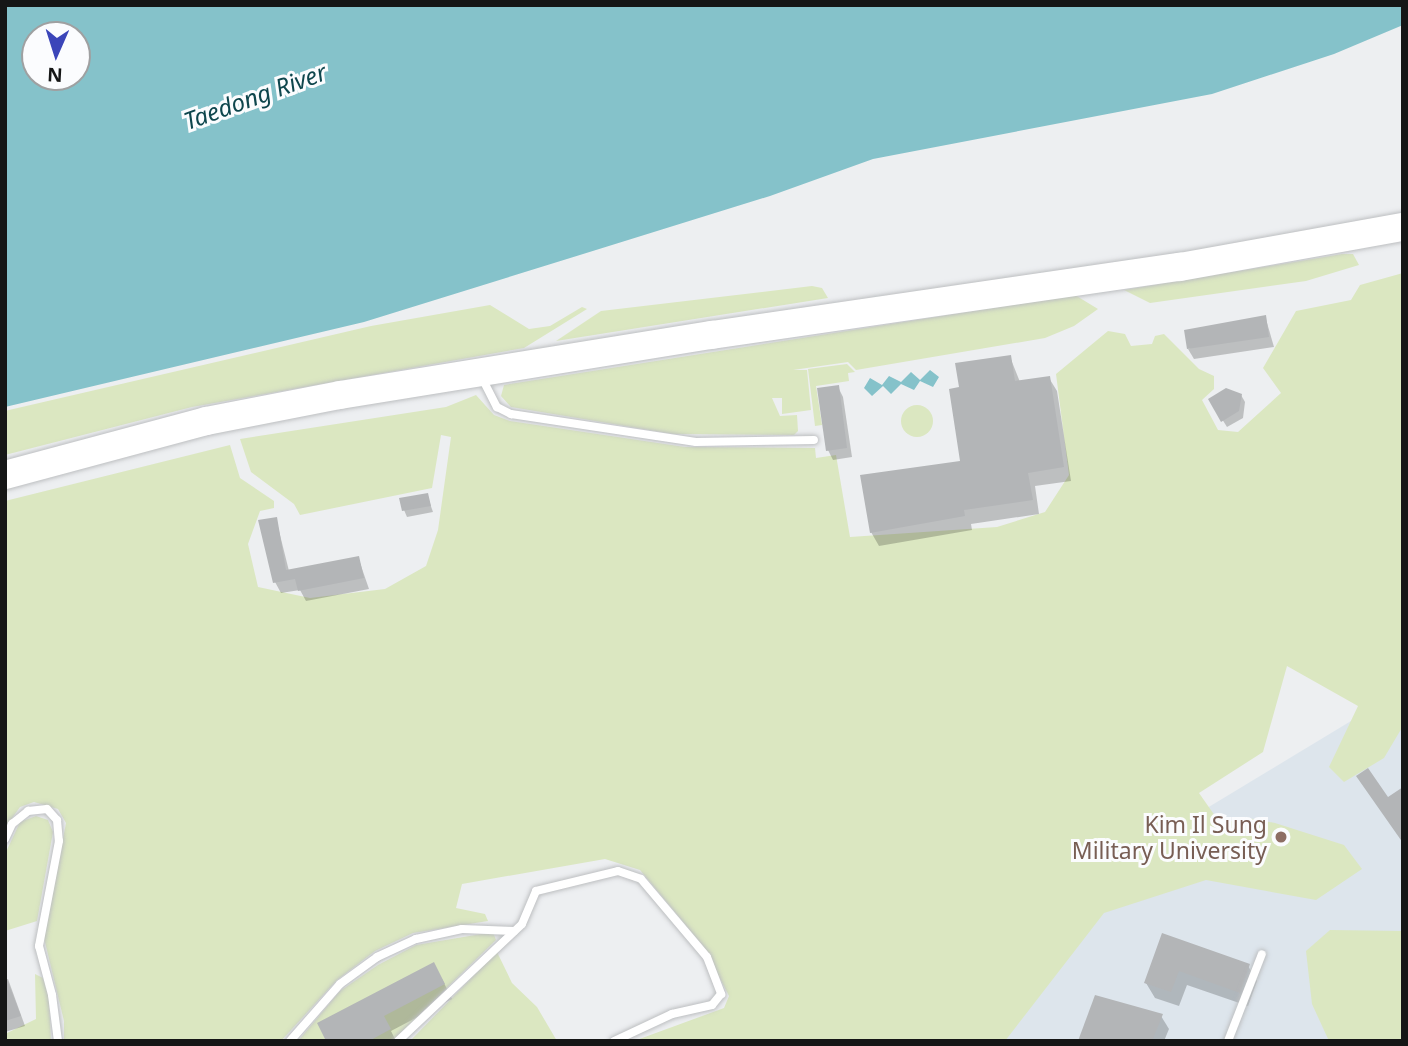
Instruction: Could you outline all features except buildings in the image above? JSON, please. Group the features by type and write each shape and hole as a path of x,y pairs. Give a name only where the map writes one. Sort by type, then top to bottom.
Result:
{"highway":[{"path":"5,475 206,421 480,372 1180,267 1403,227"}],"lane":[{"path":"480,372 497,407 512,414 696,442 814,440"},
{"path":"5,839 12,824 27,811 47,809 57,820 59,841 39,946 58,1041"},
{"path":"398,1041 522,924 536,891 618,871 641,879 706,957 721,994 712,1005 672,1014 614,1041"},
{"path":"290,1041 340,984 377,957 416,939 462,929 513,931"},
{"path":"1228,1041 1262,954"}],"shaded area":[{"name":"Kim Il Sung Military University","path":"1403,705 1403,1041 854,1041 1088,880 1351,721"}],"green space":[{"path":"1353,254 1359,265 1306,281 1150,303 1124,290"},
{"path":"1403,273 1403,726 1384,758 1344,782 1329,767 1358,706 1287,666 1263,752 1199,793 1220,823 1248,818 1275,823 1344,845 1362,869 1316,900 1206,880 1104,913 1005,1041 634,1041 724,1008 729,996 704,947 640,870 605,859 462,884 456,908 485,914 488,921 413,933 375,951 337,980 281,1041 64,1041 64,1021 44,938 66,823 58,809 34,802 20,807 5,828 5,501 230,445 240,478 274,501 274,508 260,511 248,544 258,587 310,598 385,589 426,566 438,530 451,437 441,435 432,488 300,515 294,504 251,472 240,439 446,407 476,395 494,415 510,421 685,447 815,448 816,458 836,455 850,537 997,527 1045,512 1069,475 1056,374 1108,331 1125,334 1131,346 1152,344 1155,336 1164,334 1199,369 1214,376 1214,389 1202,400 1218,430 1238,432 1281,393 1263,368 1296,311 1351,300 1360,285"},
{"path":"812,286 822,288 828,298 556,341 601,311"},
{"path":"1075,295 1098,309 1074,326 1045,338 856,370 848,362 793,370 807,370 811,410 782,414 782,398 772,398 780,416 797,415 798,431 794,435 673,434 511,407 501,396 504,385"},
{"path":"490,305 529,329 550,326 582,307 587,309 524,348 192,407 5,455 5,411 371,326"},
{"path":"847,364 855,372 848,373 849,381 816,386 822,425 815,426 808,369"},
{"path":"917,405 928,410 933,421 928,432 917,437 906,432 901,421 906,410"},
{"path":"36,816 48,820 53,832 37,921 5,931 5,854 20,822"},
{"path":"1330,930 1403,931 1403,1041 1329,1041 1312,1004 1306,951"},
{"path":"493,932 496,940 392,1041 298,1041 340,991 378,965 416,945"},
{"path":"497,952 512,983 537,1007 557,1041 410,1041"},
{"path":"35,974 43,978 49,998 51,1041 5,1041 5,1034 36,1019"}],"water":[{"name":"Taedong River","path":"5,5 1403,5 1403,25 1334,54 1212,94 873,159 770,196 364,322 5,407"},
{"path":"930,370 939,377 933,387 920,381 914,390 901,384 891,394 883,386 872,396 864,388 870,378 882,385 889,376 901,382 911,372 920,380"}],"place":[{"name":"Kim Il Sung Military University","path":"1281,837"}]}
